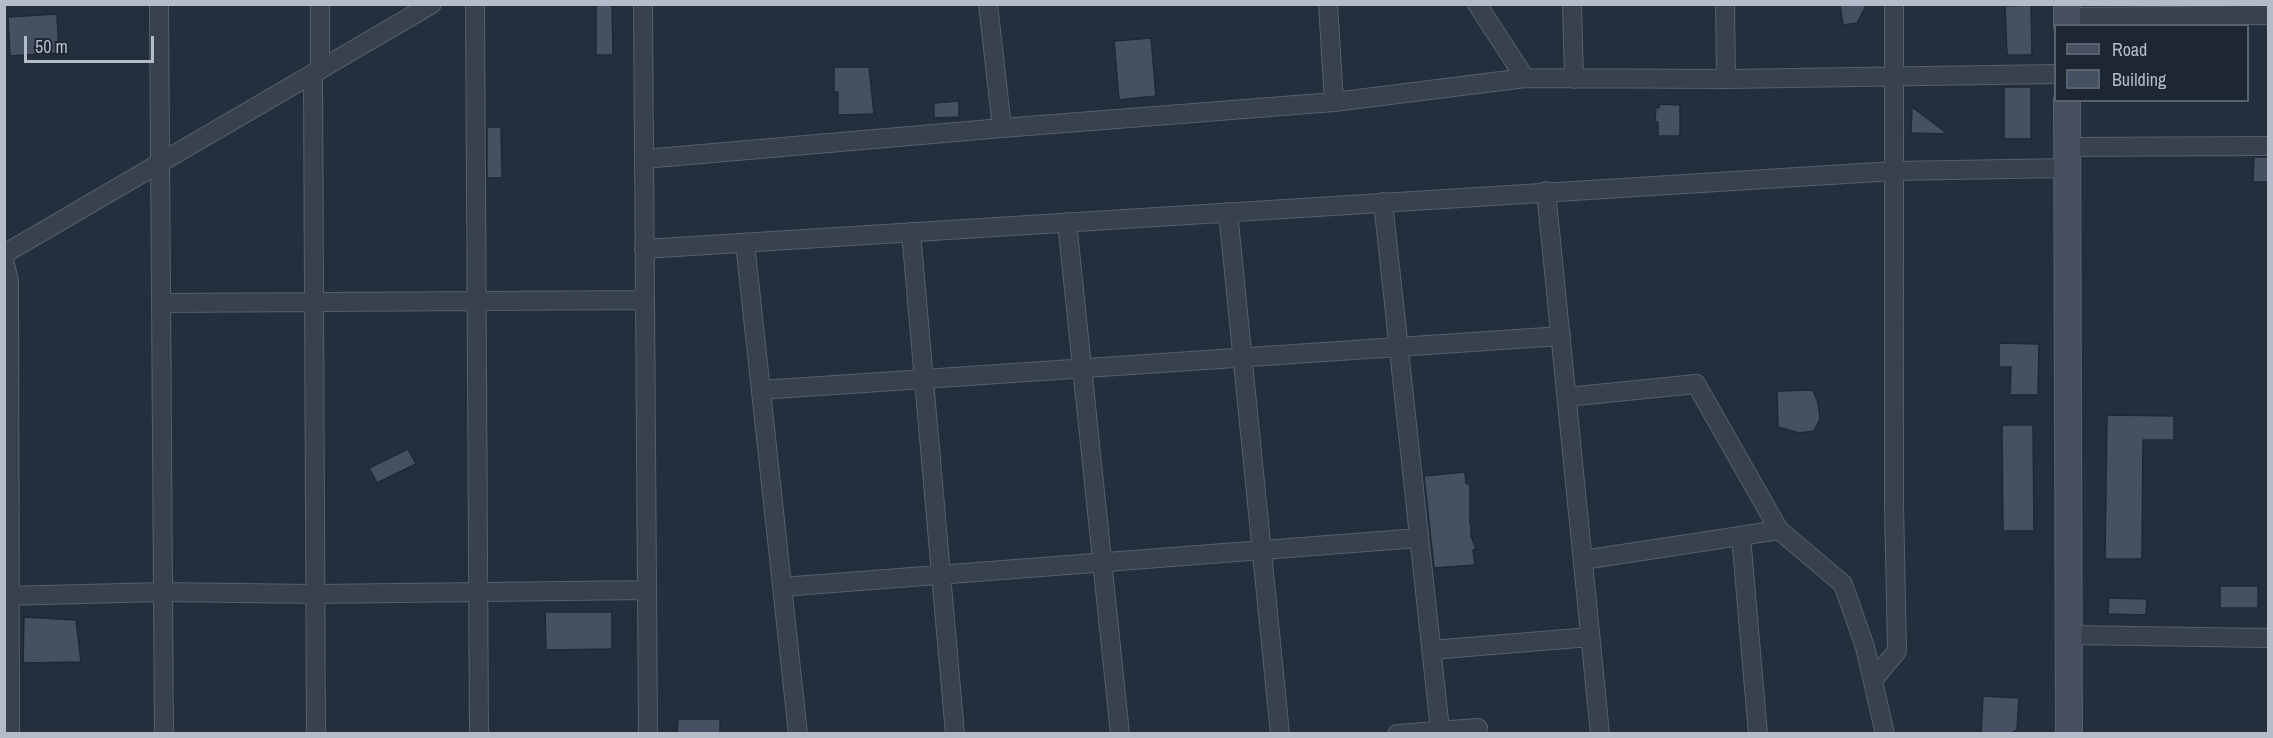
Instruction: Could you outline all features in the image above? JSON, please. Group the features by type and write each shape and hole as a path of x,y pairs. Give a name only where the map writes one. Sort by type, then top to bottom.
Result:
{"street":[{"path":"159,4 164,734"},
{"path":"316,734 314,301 320,4"},
{"path":"4,254 432,4"},
{"path":"475,4 479,734"},
{"path":"643,4 648,734"},
{"path":"988,4 1002,128"},
{"path":"1328,4 1334,102"},
{"path":"1477,4 1525,78"},
{"path":"1572,4 1574,79"},
{"path":"1725,4 1726,79"},
{"path":"1873,680 1897,651 1894,505 1894,4"},
{"path":"2067,16 2268,15"},
{"path":"644,159 1334,102 1525,78 1726,79 2054,74"},
{"path":"2067,102 2069,734"},
{"path":"644,249 2268,146"},
{"path":"1546,191 1600,734"},
{"path":"1383,202 1440,730"},
{"path":"1228,212 1280,734"},
{"path":"1067,222 1120,734"},
{"path":"911,232 955,734"},
{"path":"745,243 798,734"},
{"path":"4,260 9,280 7,596 10,734"},
{"path":"161,303 314,301 476,303 644,300"},
{"path":"761,390 1561,336"},
{"path":"1567,397 1696,384 1779,530 1843,584 1865,647 1884,734"},
{"path":"1583,560 1779,530"},
{"path":"1741,536 1758,734"},
{"path":"782,587 1419,538"},
{"path":"7,596 163,592 315,594 647,590"},
{"path":"2069,635 2268,638"},
{"path":"1431,650 1590,637"},
{"path":"1397,734 1478,728"}],"building":[{"path":"596,4 612,4 613,55 596,55"},
{"path":"1840,4 1867,4 1857,23 1843,25"},
{"path":"2031,5 2032,55 2007,55 2005,6"},
{"path":"57,14 59,53 10,56 8,17"},
{"path":"1151,38 1156,96 1119,100 1114,41"},
{"path":"834,67 869,67 874,114 838,115 838,92 834,92"},
{"path":"2004,87 2031,87 2031,139 2004,139"},
{"path":"959,101 959,117 934,118 934,103"},
{"path":"1659,104 1680,105 1680,136 1658,136 1658,122 1655,122 1656,107 1659,108"},
{"path":"1912,107 1948,134 1911,133"},
{"path":"487,127 501,127 502,178 487,178"},
{"path":"2254,157 2268,157 2268,182 2253,182"},
{"path":"1999,343 2039,344 2038,395 2010,395 2011,367 1999,367"},
{"path":"1813,390 1818,403 1820,419 1814,431 1799,433 1778,427 1777,391"},
{"path":"2107,415 2174,416 2174,440 2143,440 2142,559 2105,559"},
{"path":"2002,425 2033,425 2034,531 2003,531"},
{"path":"408,449 416,464 377,483 369,468"},
{"path":"1465,472 1466,483 1470,485 1470,524 1471,536 1476,549 1473,550 1475,565 1434,568 1424,476"},
{"path":"2220,586 2258,586 2258,608 2220,608"},
{"path":"2109,598 2147,599 2146,615 2108,614"},
{"path":"545,612 612,612 612,649 546,650"},
{"path":"24,617 76,620 81,662 23,663"},
{"path":"1983,696 2019,698 2017,730 2010,734 1981,734"},
{"path":"678,719 720,719 720,734 677,734"}]}
